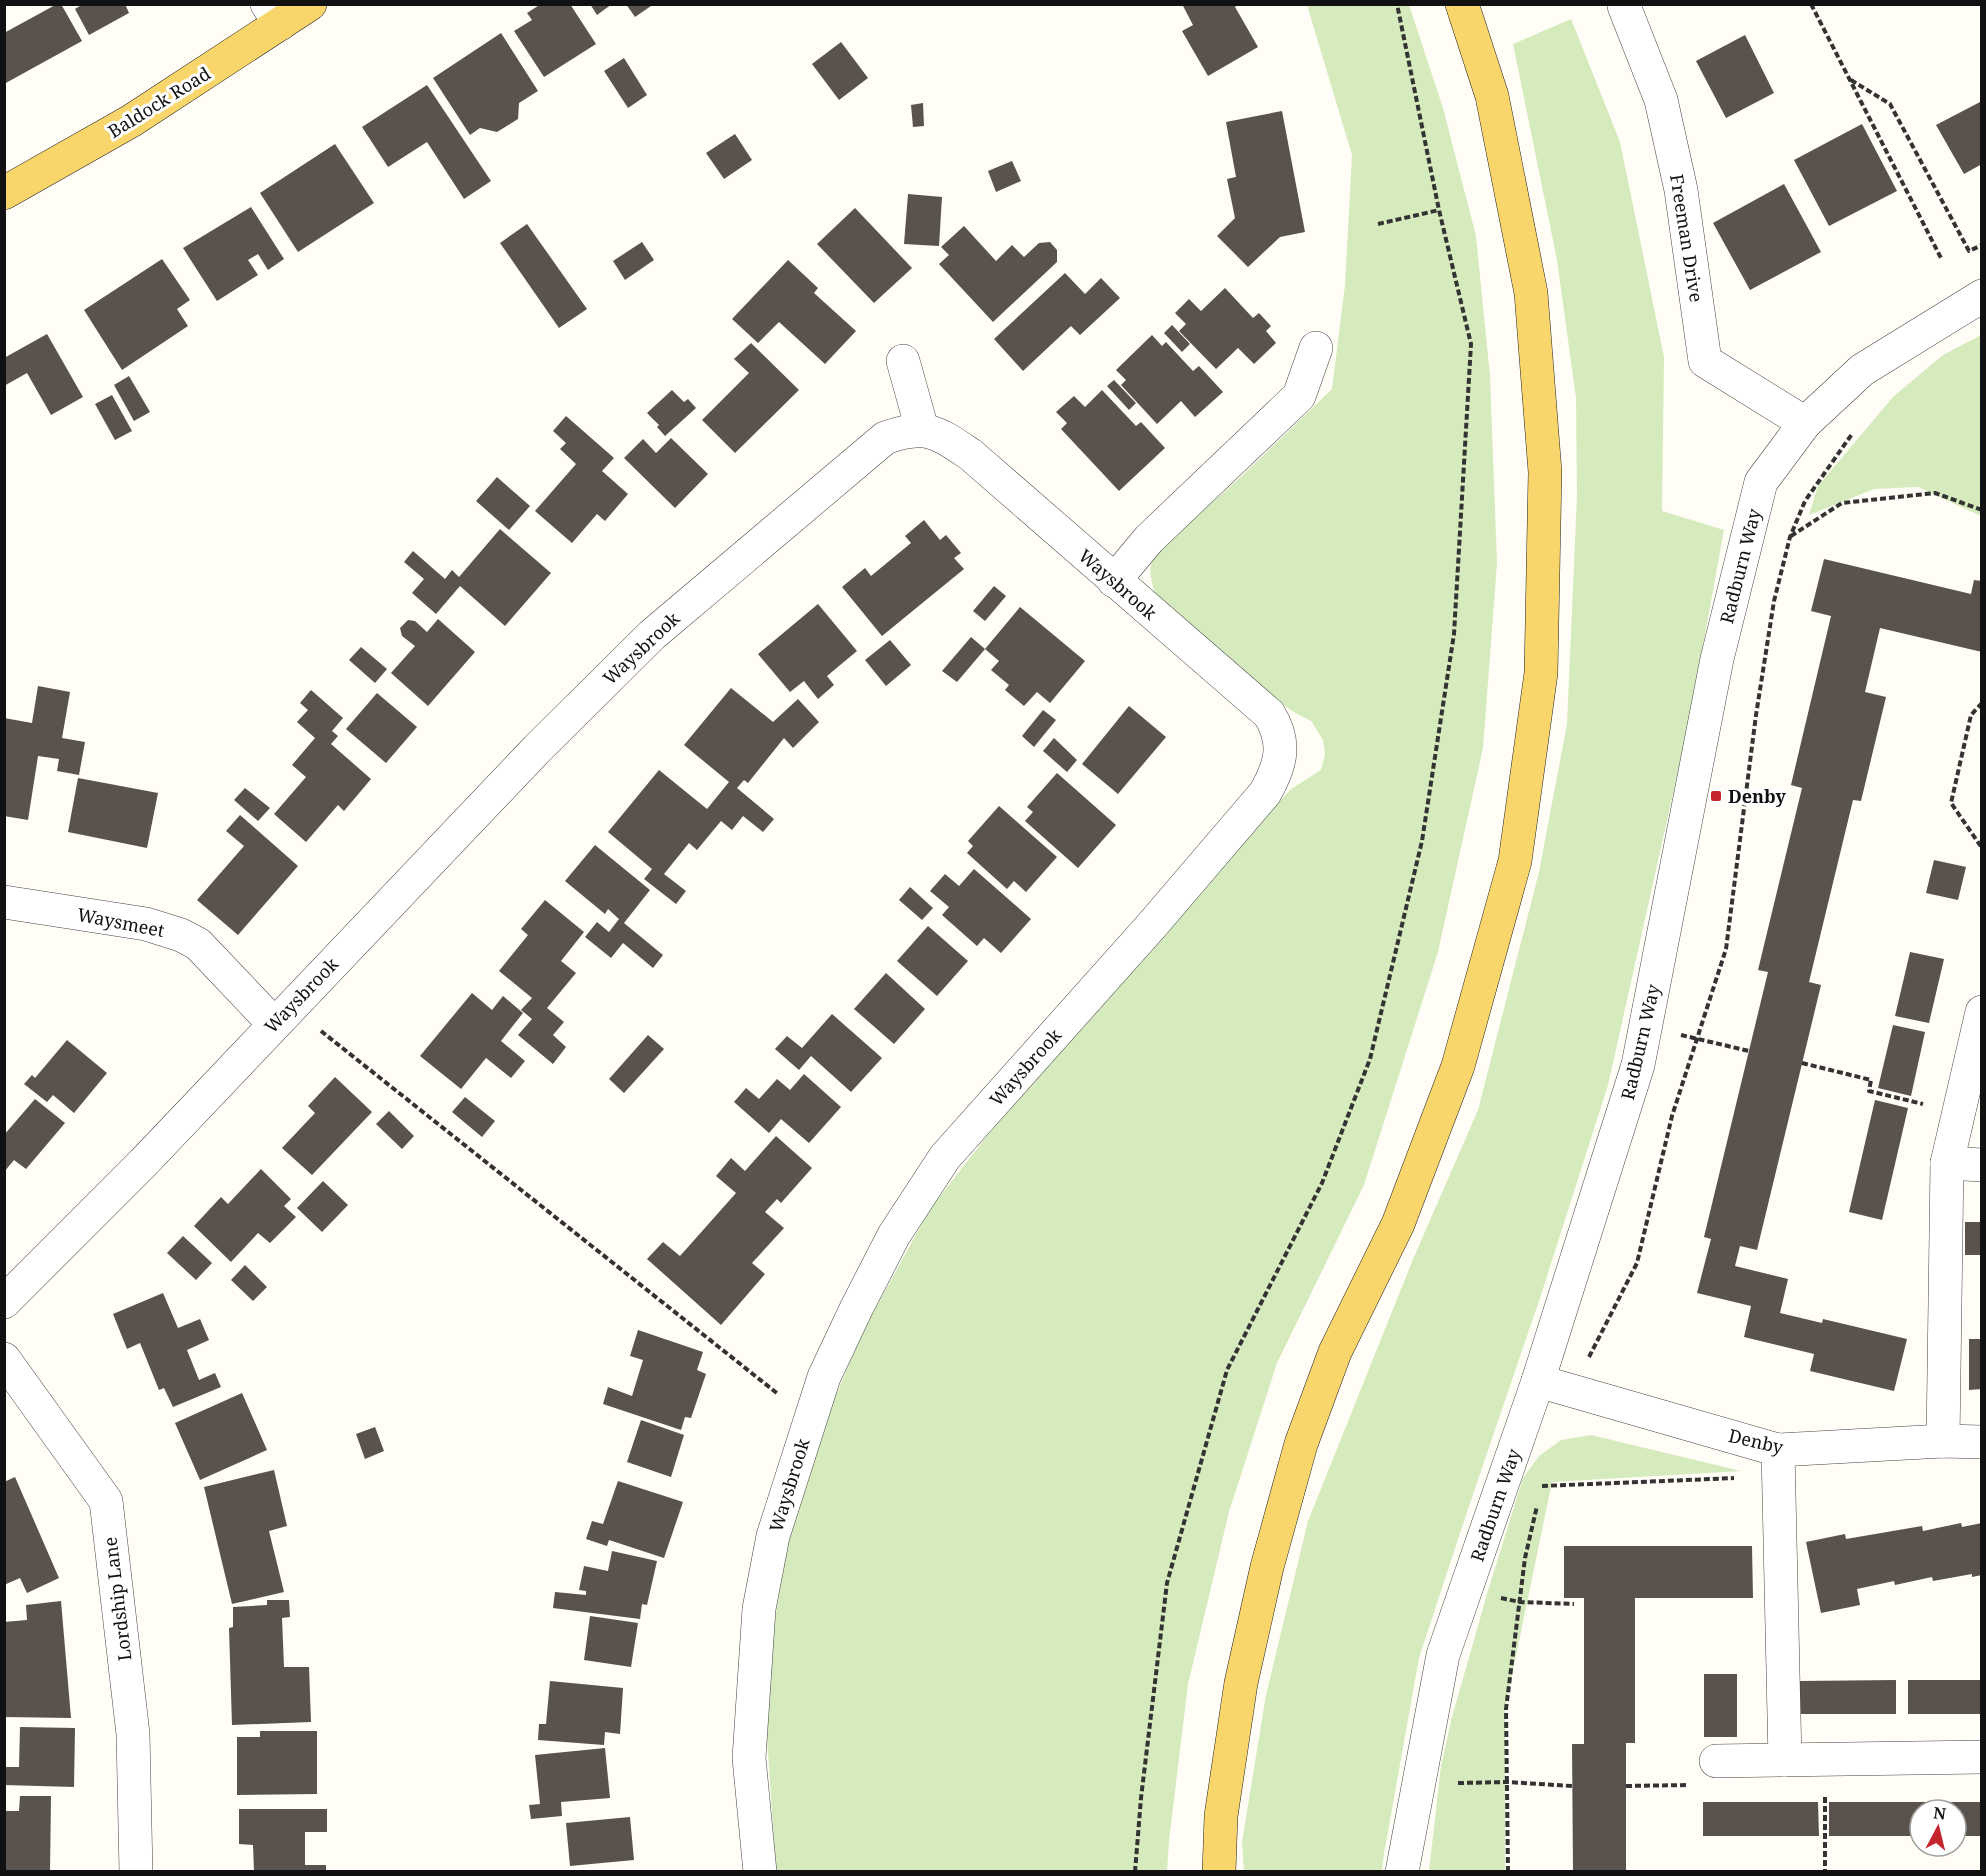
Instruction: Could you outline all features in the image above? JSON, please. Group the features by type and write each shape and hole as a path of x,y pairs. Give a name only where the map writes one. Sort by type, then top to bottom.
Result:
{"main road":[{"name":"Baldock Road","path":"4,193 132,121 274,14 310,4"},
{"path":"1219,1872 1221,1816 1239,1694 1267,1566 1301,1444 1335,1352 1398,1224 1458,1066 1515,861 1539,684 1545,472 1531,292 1492,96 1462,4"}],"street":[{"name":"Freeman Drive","path":"1624,6 1661,100 1681,190 1705,361 1805,423"},
{"name":"Radburn Way","path":"1402,1872 1443,1654 1538,1381 1638,1065 1717,659 1761,482 1805,423 1862,370 1982,296"},
{"path":"1114,581 1149,539 1299,396 1316,348"},
{"path":"903,361 922,429"},
{"name":"Waysbrook","path":"4,1302 143,1163 537,749 652,635 885,438 904,431 922,429 942,435 971,455 1269,714 1278,728 1279,762 1275,776 1265,794 1153,924 945,1157 889,1246 828,1367 809,1419 773,1536 759,1609 749,1758 760,1872"},
{"name":"Waysmeet","path":"4,902 146,924 181,935 198,944 282,1015"},
{"path":"1943,1442 1947,1163 1982,1012"},
{"path":"1947,1163 1982,1165"},
{"name":"Lordship Lane","path":"4,1359 106,1501 133,1734 136,1872"},
{"name":"Denby","path":"1538,1381 1574,1391 1779,1463 1943,1442 1982,1442"},
{"path":"1779,1463 1785,1760"},
{"path":"1716,1761 1982,1757"}],"path":[{"path":"1135,1872 1141,1798 1167,1583 1227,1370 1322,1183 1371,1059 1422,840 1454,634 1471,344 1397,4"},
{"path":"1811,4 1942,260"},
{"path":"1851,80 1890,104 1969,251 1982,245"},
{"path":"1378,224 1440,210"},
{"path":"1574,1391 1637,1263 1672,1116 1726,949 1756,715 1774,601 1790,537 1805,501 1851,434 1859,426"},
{"path":"1790,537 1842,503 1935,493 1982,510"},
{"path":"1982,703 1971,715 1951,803 1982,848"},
{"path":"282,1015 809,1419"},
{"path":"1645,1026 1749,1051"},
{"path":"1802,1064 1871,1080 1869,1091 1958,1113"},
{"path":"1542,1486 1779,1463"},
{"path":"1508,1872 1506,1709 1525,1558 1545,1476"},
{"path":"1465,1589 1520,1602 1574,1604"},
{"path":"1825,1759 1825,1872"},
{"path":"1626,1786 1701,1785 1716,1761"},
{"path":"1418,1783 1507,1782 1572,1786"}],"green space":[{"path":"1307,5 1409,5 1443,108 1476,236 1490,376 1497,563 1483,748 1438,952 1364,1185 1277,1363 1229,1512 1188,1684 1167,1871 777,1872 767,1738 772,1638 789,1536 818,1438 863,1331 930,1209 987,1136 1252,831 1291,789 1321,770 1325,754 1323,740 1311,721 1292,711 1269,694 1155,593 1150,573 1155,554 1244,474 1332,389 1345,285 1352,155"},
{"path":"1571,19 1620,142 1664,357 1662,511 1724,530 1690,717 1608,1085 1541,1295 1419,1658 1382,1871 1244,1872 1242,1842 1266,1695 1308,1521 1414,1257 1478,1110 1539,872 1567,724 1577,496 1576,398 1557,260 1513,44"},
{"path":"1981,335 1981,516 1918,487 1874,489 1809,515 1818,486 1893,397 1943,355"},
{"path":"1591,1435 1741,1471 1552,1482 1505,1709 1505,1871 1429,1871 1441,1766 1452,1717 1523,1478 1539,1456 1561,1440"}],"building":[{"path":"57,4 61,4 82,41 4,84 4,33"},
{"path":"83,4 125,4 129,13 89,35 75,9"},
{"path":"541,4 570,4 596,44 544,77 514,31 532,20 527,13"},
{"path":"590,4 612,4 597,15"},
{"path":"626,4 650,4 651,6 635,17"},
{"path":"1182,4 1239,4 1235,7 1258,47 1208,76 1182,31 1193,25"},
{"path":"501,33 538,91 519,103 518,119 497,132 480,128 470,135 433,78"},
{"path":"1745,35 1774,93 1726,118 1696,61"},
{"path":"841,42 868,78 839,100 812,64"},
{"path":"624,58 647,95 628,108 604,71"},
{"path":"427,85 491,181 464,199 427,142 388,167 362,127"},
{"path":"1982,101 1982,164 1964,174 1936,125"},
{"path":"923,103 924,126 913,127 911,105"},
{"path":"1282,111 1305,232 1280,237 1248,267 1217,236 1235,218 1227,179 1236,177 1226,122"},
{"path":"1862,124 1897,191 1829,226 1794,160"},
{"path":"735,134 752,160 724,179 706,153"},
{"path":"335,144 374,203 298,252 260,193"},
{"path":"1012,161 1021,181 996,192 988,171"},
{"path":"1784,184 1821,252 1750,290 1713,223"},
{"path":"908,194 942,197 939,246 904,244"},
{"path":"251,207 284,259 268,270 258,254 248,260 258,275 217,301 183,248"},
{"path":"855,208 912,268 874,303 817,244"},
{"path":"527,224 587,309 559,328 500,243"},
{"path":"964,226 996,261 1012,245 1024,257 1039,243 1050,242 1057,250 1057,262 993,322 939,264 949,255 941,247"},
{"path":"642,242 654,260 625,280 613,261"},
{"path":"162,259 190,300 177,309 188,326 122,370 84,310"},
{"path":"788,260 818,288 814,293 856,331 825,364 779,322 758,343 732,319"},
{"path":"1065,273 1085,294 1101,278 1120,298 1080,335 1071,326 1023,371 994,339"},
{"path":"1225,288 1253,318 1259,313 1271,326 1266,331 1276,343 1254,364 1238,348 1216,369 1179,331 1186,324 1175,313 1189,299 1201,311"},
{"path":"1172,325 1190,344 1182,352 1164,333"},
{"path":"47,334 83,397 51,415 27,373 4,386 4,358"},
{"path":"1152,335 1162,346 1166,342 1193,371 1199,366 1223,392 1195,417 1181,401 1157,424 1121,385 1126,380 1116,370"},
{"path":"751,343 799,390 735,453 702,420 749,373 734,359"},
{"path":"129,376 150,412 134,421 114,385"},
{"path":"1114,380 1136,403 1129,410 1107,386"},
{"path":"672,390 684,402 688,399 696,408 665,436 657,427 659,425 647,413"},
{"path":"1102,390 1136,426 1141,422 1165,448 1119,491 1061,429 1067,423 1056,412 1074,396 1085,407"},
{"path":"112,395 132,431 115,440 95,404"},
{"path":"566,416 614,458 602,471 628,494 605,521 597,514 572,543 535,511 576,464 560,449 566,443 553,431"},
{"path":"671,438 708,474 675,508 624,458 643,439 656,453"},
{"path":"497,477 530,506 509,530 476,501"},
{"path":"924,520 940,540 946,535 961,553 954,558 964,569 882,636 842,587 865,568 871,576 911,543 905,536"},
{"path":"500,529 551,573 505,626 460,586 436,614 412,593 424,579 404,562 413,551 445,579 452,570 459,577"},
{"path":"1824,559 1971,594 1974,580 1982,581 1982,652 1880,628 1865,692 1886,697 1861,801 1853,800 1809,982 1821,985 1757,1250 1740,1246 1735,1266 1788,1279 1780,1313 1822,1323 1823,1319 1907,1339 1894,1391 1810,1371 1814,1354 1744,1337 1751,1306 1697,1293 1711,1239 1704,1237 1768,972 1758,970 1802,788 1791,785 1831,616 1811,611"},
{"path":"994,586 1006,596 985,621 973,611"},
{"path":"818,604 857,651 827,676 834,685 818,699 804,681 790,692 758,654"},
{"path":"1020,607 1085,661 1050,703 1037,692 1024,706 1005,690 1009,685 991,670 999,661 985,649"},
{"path":"438,619 475,652 428,706 391,673 415,646 402,636 400,628 408,620 415,621 427,632"},
{"path":"971,637 985,649 957,682 942,671"},
{"path":"890,640 911,665 886,686 865,660"},
{"path":"361,647 387,669 375,683 349,660"},
{"path":"38,686 70,692 62,738 85,742 79,775 57,771 59,759 38,756 28,820 4,816 4,718 32,723"},
{"path":"731,688 773,722 798,699 819,722 793,748 784,738 748,783 744,780 737,788 774,819 763,832 743,816 732,830 721,821 697,850 689,843 664,874 686,891 676,904 644,879 652,869 608,832 659,770 707,809 729,782 684,745"},
{"path":"311,690 343,718 332,731 338,736 331,744 371,779 344,811 338,805 306,842 274,814 306,777 292,765 315,738 297,722 308,710 300,703"},
{"path":"377,693 417,727 386,763 346,729"},
{"path":"1129,706 1166,737 1118,794 1082,764"},
{"path":"1043,710 1056,720 1034,747 1022,736"},
{"path":"1054,738 1077,760 1067,772 1043,751"},
{"path":"1057,773 1116,825 1078,868 1025,821 1033,812 1027,807"},
{"path":"78,778 158,793 147,848 68,832"},
{"path":"245,788 270,808 258,821 234,800"},
{"path":"999,806 1057,857 1026,892 1014,881 1007,889 967,853 973,846 968,841"},
{"path":"240,815 298,866 238,935 197,900 244,846 226,831"},
{"path":"595,845 650,890 624,923 663,955 653,968 623,943 611,958 585,937 597,922 609,932 619,919 608,909 605,914 565,881"},
{"path":"1934,860 1966,867 1958,900 1926,893"},
{"path":"974,869 1031,919 1001,953 984,938 977,946 942,915 949,907 930,891 945,874 959,886"},
{"path":"910,887 933,908 922,920 899,900"},
{"path":"545,900 584,932 561,961 576,973 547,1008 564,1022 553,1035 566,1047 553,1064 518,1035 532,1019 521,1010 532,998 499,971 528,935 521,929"},
{"path":"928,926 968,961 937,996 897,961"},
{"path":"1910,952 1944,959 1929,1023 1895,1016"},
{"path":"886,973 925,1009 894,1044 854,1009"},
{"path":"472,993 492,1010 503,996 523,1013 501,1041 525,1061 511,1078 486,1058 461,1089 420,1056"},
{"path":"832,1014 882,1058 851,1092 811,1056 799,1070 775,1049 787,1036 802,1048"},
{"path":"1893,1025 1925,1032 1911,1096 1878,1088"},
{"path":"648,1035 664,1049 624,1093 609,1079"},
{"path":"67,1040 107,1073 74,1113 53,1095 47,1102 24,1084 32,1075 35,1078"},
{"path":"804,1074 841,1107 809,1143 781,1119 769,1133 734,1102 746,1088 759,1099 777,1079 790,1090"},
{"path":"335,1077 372,1112 312,1175 282,1148 315,1113 308,1106"},
{"path":"465,1097 495,1121 482,1137 452,1112"},
{"path":"35,1099 65,1123 26,1169 14,1160 4,1172 4,1135"},
{"path":"1875,1100 1908,1108 1882,1220 1849,1212"},
{"path":"389,1111 414,1136 402,1149 376,1124"},
{"path":"776,1136 812,1168 781,1203 777,1199 765,1212 784,1228 752,1263 765,1274 721,1325 647,1259 663,1242 680,1256 736,1193 716,1176 731,1158 745,1171"},
{"path":"261,1169 291,1199 284,1206 296,1217 270,1243 258,1233 231,1262 194,1226 221,1197 228,1204"},
{"path":"323,1181 348,1205 322,1232 297,1208"},
{"path":"1965,1222 1982,1222 1982,1255 1965,1255"},
{"path":"183,1236 212,1263 196,1280 167,1253"},
{"path":"245,1265 267,1287 253,1301 231,1280"},
{"path":"163,1293 178,1328 200,1319 209,1340 187,1350 199,1380 215,1373 221,1387 173,1407 164,1388 159,1390 140,1343 127,1349 113,1314"},
{"path":"638,1330 703,1352 697,1370 706,1374 691,1418 685,1417 681,1430 603,1404 608,1387 632,1396 643,1360 630,1356"},
{"path":"1969,1339 1982,1339 1982,1389 1969,1390"},
{"path":"242,1393 267,1450 200,1480 175,1423"},
{"path":"641,1420 684,1435 671,1477 627,1462"},
{"path":"375,1427 384,1451 365,1459 356,1434"},
{"path":"274,1470 287,1526 269,1531 284,1592 232,1604 204,1487"},
{"path":"15,1477 59,1578 27,1593 20,1578 4,1585 4,1482"},
{"path":"618,1481 683,1502 664,1558 609,1540 607,1546 586,1539 592,1521 603,1524"},
{"path":"1961,1523 1962,1527 1982,1523 1982,1575 1972,1577 1972,1574 1933,1581 1932,1577 1895,1585 1894,1581 1857,1589 1860,1605 1821,1613 1806,1542 1845,1534 1846,1539 1922,1526 1923,1531"},
{"path":"1564,1546 1752,1546 1753,1598 1635,1598 1635,1743 1626,1743 1626,1872 1573,1872 1572,1744 1584,1744 1584,1598 1564,1598"},
{"path":"612,1551 657,1561 647,1605 642,1604 640,1619 553,1608 555,1592 586,1595 586,1591 579,1590 584,1566 608,1571"},
{"path":"267,1600 289,1600 290,1617 282,1618 284,1667 309,1667 311,1722 232,1725 229,1628 233,1627 233,1607 267,1605"},
{"path":"61,1601 71,1718 4,1717 4,1622 27,1620 26,1605"},
{"path":"590,1616 638,1623 631,1667 584,1660"},
{"path":"1704,1674 1737,1674 1737,1737 1704,1737"},
{"path":"1896,1680 1896,1714 1800,1714 1800,1681"},
{"path":"1908,1680 1982,1680 1982,1714 1908,1714"},
{"path":"550,1681 623,1688 620,1734 605,1732 604,1745 538,1740 539,1724 546,1724"},
{"path":"20,1727 75,1728 74,1787 4,1785 4,1767 19,1767"},
{"path":"260,1731 317,1731 317,1794 237,1795 237,1737 260,1737"},
{"path":"605,1748 610,1798 561,1802 562,1816 531,1819 529,1805 540,1804 535,1755"},
{"path":"20,1796 51,1796 50,1872 4,1872 4,1811 19,1811"},
{"path":"1703,1802 1818,1802 1819,1836 1703,1836"},
{"path":"1829,1802 1908,1802 1908,1836 1829,1836"},
{"path":"1968,1802 1982,1802 1982,1836 1968,1836"},
{"path":"239,1809 327,1809 327,1832 305,1832 305,1865 326,1865 326,1872 254,1872 253,1845 239,1844"},
{"path":"630,1817 634,1860 570,1866 566,1823"}],"place":[{"name":"Denby","path":"1716,796"}]}
